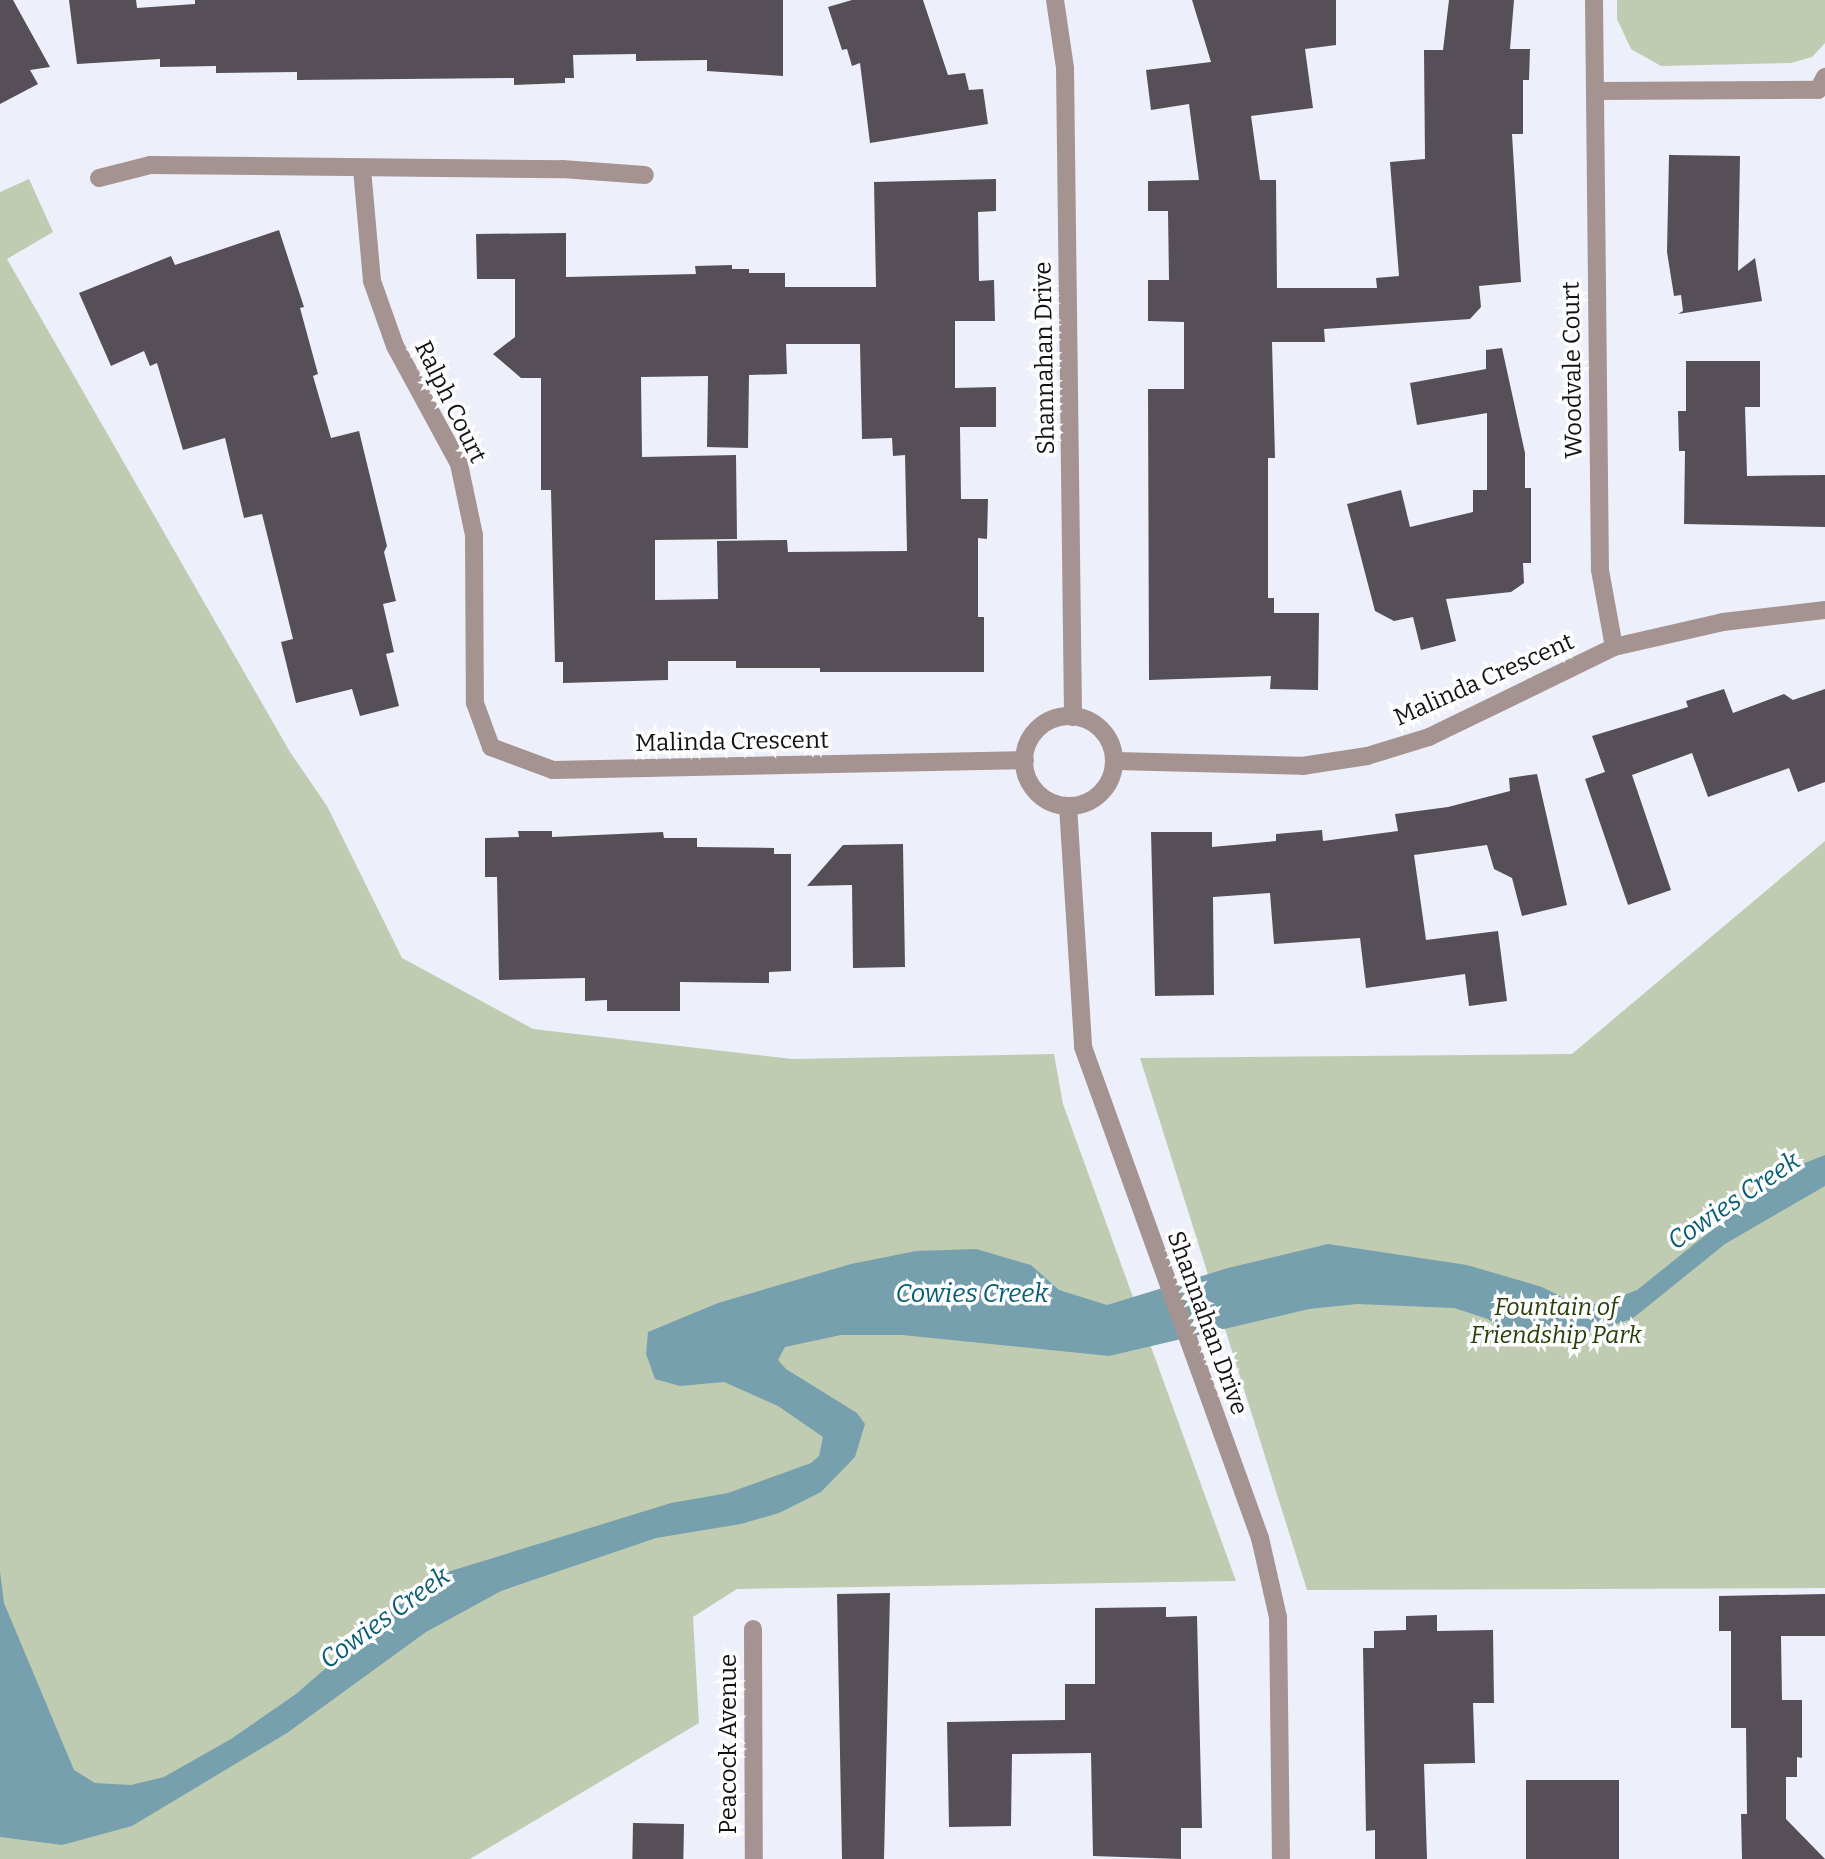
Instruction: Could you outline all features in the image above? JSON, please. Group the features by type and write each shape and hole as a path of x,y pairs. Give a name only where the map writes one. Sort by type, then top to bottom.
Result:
{"street":[{"name":"Shannahan Drive","path":"1055,0 1066,68 1073,717"},
{"name":"Woodvale Court","path":"1594,0 1600,570 1614,647"},
{"path":"1595,91 1818,90 1825,77"},
{"path":"99,178 150,165 562,169 645,175"},
{"name":"Ralph Court","path":"362,169 372,281 395,346 459,464 474,535 475,703"},
{"name":"Malinda Crescent","path":"1116,761 1302,766 1367,756 1429,737 1614,647 1723,622 1825,610"},
{"name":"Malinda Crescent","path":"475,703 491,747 553,771 1025,760"},
{"path":"1073,717 1096,724 1112,740 1116,761 1110,785 1095,800 1068,806 1043,800 1027,783 1025,760 1028,737 1046,719 1073,717"},
{"name":"Shannahan Drive","path":"1068,806 1083,1046 1146,1228 1260,1538 1279,1617 1281,1859"},
{"name":"Peacock Avenue","path":"752,1629 754,1859"}],"green space":[{"path":"1617,0 1825,0 1825,43 1812,57 1791,63 1661,66 1631,49 1617,19"},
{"path":"29,179 53,232 7,259 290,752 327,806 402,958 533,1029 792,1059 1054,1054 1063,1104 1236,1581 737,1589 693,1617 699,1723 470,1859 0,1859 0,192"},
{"name":"Fountain of Friendship Park","path":"1825,841 1825,1588 1307,1590 1140,1058 1572,1054"}],"water":[{"name":"Cowies Creek","path":"1825,1155 1825,1186 1725,1244 1632,1319 1571,1338 1513,1338 1488,1319 1454,1308 1357,1304 1309,1309 1109,1356 902,1335 841,1335 785,1347 778,1360 786,1369 857,1413 865,1424 855,1457 821,1492 779,1513 741,1524 656,1538 501,1591 426,1632 287,1733 132,1826 62,1845 0,1837 0,1571 4,1603 74,1770 95,1783 131,1785 164,1777 231,1739 296,1694 416,1590 444,1573 671,1503 728,1493 811,1463 819,1456 823,1437 778,1406 724,1382 680,1386 655,1379 646,1354 648,1332 718,1303 851,1264 916,1251 976,1249 1031,1265 1059,1290 1107,1305 1228,1268 1328,1244 1467,1265 1542,1287 1576,1304 1600,1304 1637,1290 1787,1170"}],"building":[{"path":"0,0 13,0 50,67 30,70 38,84 0,104"},
{"path":"69,0 136,0 137,8 195,4 195,0 783,0 783,76 707,71 707,60 636,61 636,54 573,55 574,78 565,78 565,83 514,85 514,78 297,80 297,72 216,73 216,66 160,67 160,59 77,64"},
{"path":"852,0 923,0 948,75 965,73 969,90 983,89 988,124 870,143 860,63 852,66 847,49 842,50 828,7"},
{"path":"1192,0 1336,0 1336,45 1305,49 1313,108 1251,116 1260,180 1276,180 1277,288 1377,288 1376,278 1399,276 1390,162 1425,159 1424,50 1443,50 1449,0 1514,0 1510,49 1530,49 1529,80 1523,80 1523,134 1512,134 1521,282 1479,286 1481,307 1470,319 1324,329 1325,342 1272,342 1275,458 1268,458 1268,598 1274,598 1274,613 1319,613 1318,690 1270,689 1271,676 1149,680 1148,389 1184,389 1184,322 1148,321 1148,280 1169,280 1168,211 1148,211 1148,181 1199,180 1189,104 1151,110 1146,70 1211,62"},
{"path":"1669,155 1740,156 1738,271 1755,258 1762,301 1678,314 1683,311 1681,295 1674,296 1667,252"},
{"path":"996,179 996,211 978,212 979,281 994,280 995,321 955,321 955,388 996,387 996,427 960,427 961,499 988,499 987,539 978,538 978,617 984,617 984,672 820,672 820,668 736,668 736,661 668,661 668,680 563,683 563,662 555,662 551,490 541,490 541,378 521,378 493,354 515,337 515,279 477,279 476,234 566,233 566,277 696,274 695,266 732,265 732,269 749,269 749,273 785,273 785,287 876,287 874,182","holes":["786,344 860,344 862,439 892,438 893,456 905,455 907,551 788,552 787,540 717,541 718,599 655,600 655,540 737,539 736,455 642,457 641,377 708,376 707,447 748,448 749,375 787,374"]},
{"path":"279,230 304,307 300,308 318,374 313,376 331,438 359,431 387,546 384,552 396,601 383,604 394,652 386,654 399,706 360,716 352,689 296,703 281,642 293,639 262,514 244,518 225,438 183,450 157,363 150,366 144,351 111,366 79,293 171,256 175,265"},
{"path":"1502,348 1525,453 1525,488 1531,488 1531,563 1523,563 1524,583 1511,592 1446,599 1456,641 1421,650 1413,617 1394,621 1375,611 1347,504 1401,490 1410,527 1473,512 1473,490 1487,490 1487,413 1417,425 1410,383 1486,369 1486,350"},
{"path":"1686,361 1760,361 1760,407 1745,407 1747,476 1825,475 1825,527 1684,524 1685,451 1679,451 1678,411 1686,411"},
{"path":"1724,689 1733,713 1784,694 1793,700 1825,689 1825,782 1798,792 1789,768 1708,797 1692,753 1632,775 1671,890 1628,905 1585,779 1605,772 1592,736 1688,707 1686,701"},
{"path":"1537,774 1567,905 1522,916 1512,878 1494,869 1487,845 1414,855 1426,940 1498,931 1507,1001 1469,1006 1465,974 1366,988 1360,938 1274,944 1270,893 1213,897 1214,995 1155,996 1151,832 1212,832 1212,847 1276,841 1276,834 1322,830 1323,841 1398,831 1395,814 1448,807 1510,791 1509,778"},
{"path":"518,831 552,831 552,837 663,832 664,838 697,838 697,847 774,848 774,854 791,854 791,971 769,972 769,983 680,982 680,1011 607,1011 607,1000 585,1001 585,978 499,980 497,877 485,877 485,838 519,837"},
{"path":"903,844 905,967 853,968 852,885 807,886 843,845"},
{"path":"890,1593 884,1859 842,1859 837,1594"},
{"path":"1825,1594 1825,1636 1781,1636 1782,1700 1802,1700 1802,1758 1797,1757 1797,1777 1786,1777 1786,1819 1825,1859 1742,1859 1741,1814 1747,1814 1746,1728 1731,1728 1731,1631 1719,1631 1719,1596"},
{"path":"1166,1607 1166,1617 1197,1616 1202,1828 1181,1828 1181,1859 1093,1856 1091,1753 1012,1754 1011,1826 949,1827 947,1722 1065,1720 1065,1684 1095,1684 1095,1608"},
{"path":"1437,1615 1437,1631 1493,1630 1494,1703 1473,1703 1475,1763 1424,1764 1427,1859 1375,1859 1375,1830 1366,1831 1363,1648 1374,1648 1374,1631 1406,1630 1406,1616"},
{"path":"1526,1780 1619,1780 1619,1859 1526,1859"},
{"path":"633,1823 684,1824 683,1859 632,1859"}]}
